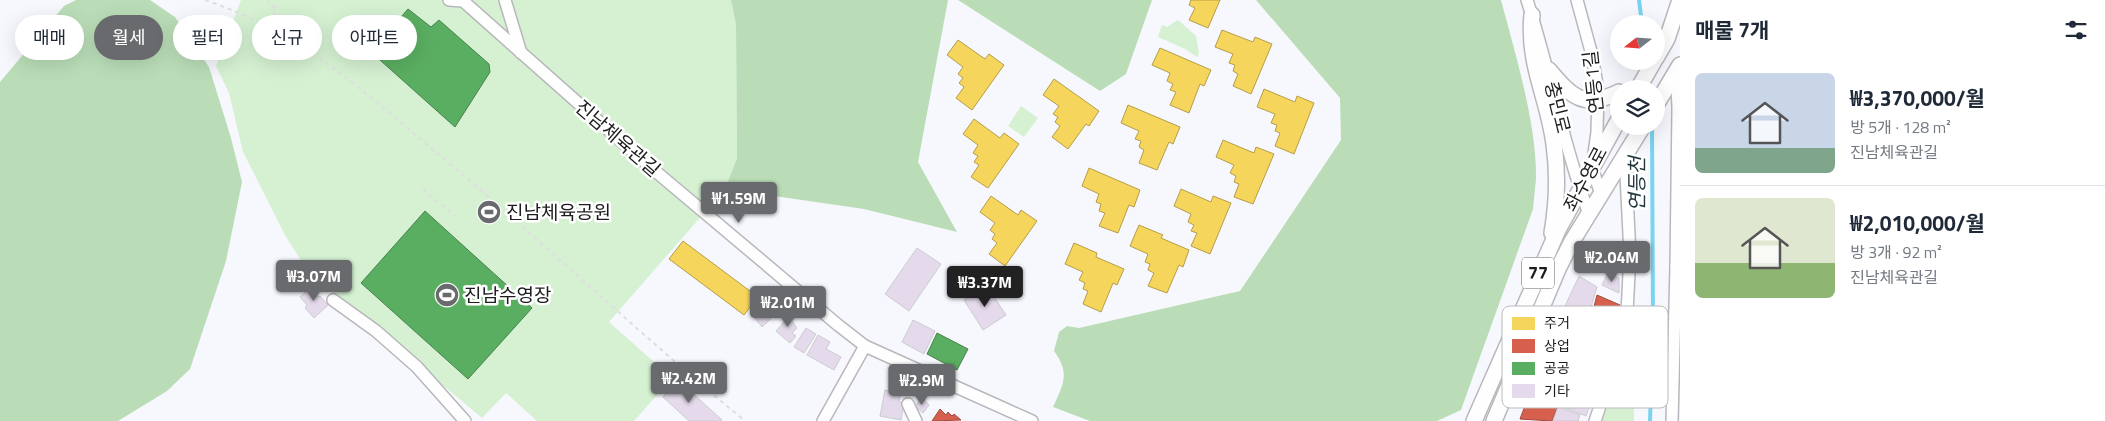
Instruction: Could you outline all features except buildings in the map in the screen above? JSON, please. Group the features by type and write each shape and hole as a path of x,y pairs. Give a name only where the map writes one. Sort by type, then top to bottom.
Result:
{"main road":[{"path":"1665,44 1680,0"},
{"path":"1532,15 1530,34 1532,53 1554,144 1556,212 1550,246"},
{"path":"1665,90 1678,69"},
{"path":"1549,70 1568,92 1577,98 1610,93"},
{"path":"1631,80 1645,70"},
{"name":"좌수영로","path":"1524,306 1550,246 1610,134"},
{"name":"77","path":"1629,149 1638,135"},
{"name":"좌수영로","path":"1542,306 1558,269 1629,149"},
{"name":"좌수영로","path":"1474,421 1502,357"},
{"name":"좌수영로","path":"1494,421 1502,402"}],"street":[{"path":"449,0 463,1"},
{"path":"505,0 522,54"},
{"name":"충민로","path":"1527,0 1549,70 1580,190 1589,214"},
{"name":"연등1길","path":"1577,0 1592,55 1610,88"},
{"name":"진남체육관길","path":"463,1 648,165 865,346 1032,421"},
{"path":"1672,421 1678,268 1678,69"},
{"name":"연등1길","path":"1601,194 1592,168 1597,132 1610,100"},
{"path":"1627,306 1630,254 1629,149"},
{"path":"333,300 376,331 417,367 465,421"},
{"path":"823,421 865,346"},
{"path":"908,404 916,421"},
{"path":"1596,421 1600,408"}],"path":[{"path":"205,0 252,20"},
{"path":"268,0 276,10 274,15"},
{"path":"321,60 352,82 461,172 746,421"},
{"path":"423,189 454,215"}],"green space":[{"path":"76,0 150,0 173,16 173,60 204,60 209,67 231,138 242,182 226,261 190,369 167,391 118,421 0,421 0,82 19,60 84,60 84,15 56,15 64,6"},
{"name":"진남체육공원","path":"241,0 731,0 736,25 737,158 725,189 609,322 672,378 634,421 537,421 506,393 482,418 316,279 300,259 285,235 243,152 229,93 216,66 218,60 242,60 242,15 235,15"},
{"path":"731,0 948,0 918,162 957,232 864,209 725,189 737,158 736,25"},
{"path":"958,0 1152,0 1126,74 1100,91"},
{"path":"1256,0 1501,0 1529,112 1533,135 1536,179 1533,209 1461,410 1437,421 1090,421 1053,407 1064,378 1062,366 1054,351 1059,332 1067,326 1079,328 1240,291 1341,140 1340,98"},
{"path":"1178,20 1196,36 1199,53 1197,57 1185,49 1158,37 1162,25 1167,27"},
{"path":"1021,106 1038,118 1024,137 1008,126"},
{"path":"1607,408 1634,408 1634,421 1602,421"}],"waterway":[{"name":"연등천","path":"1639,0 1641,15"},
{"name":"연등천","path":"1652,135 1653,306"},
{"name":"연등천","path":"1650,408 1650,421"}],"place":[{"name":"진남체육공원","path":"489,212"},
{"name":"진남수영장","path":"447,295"}]}
